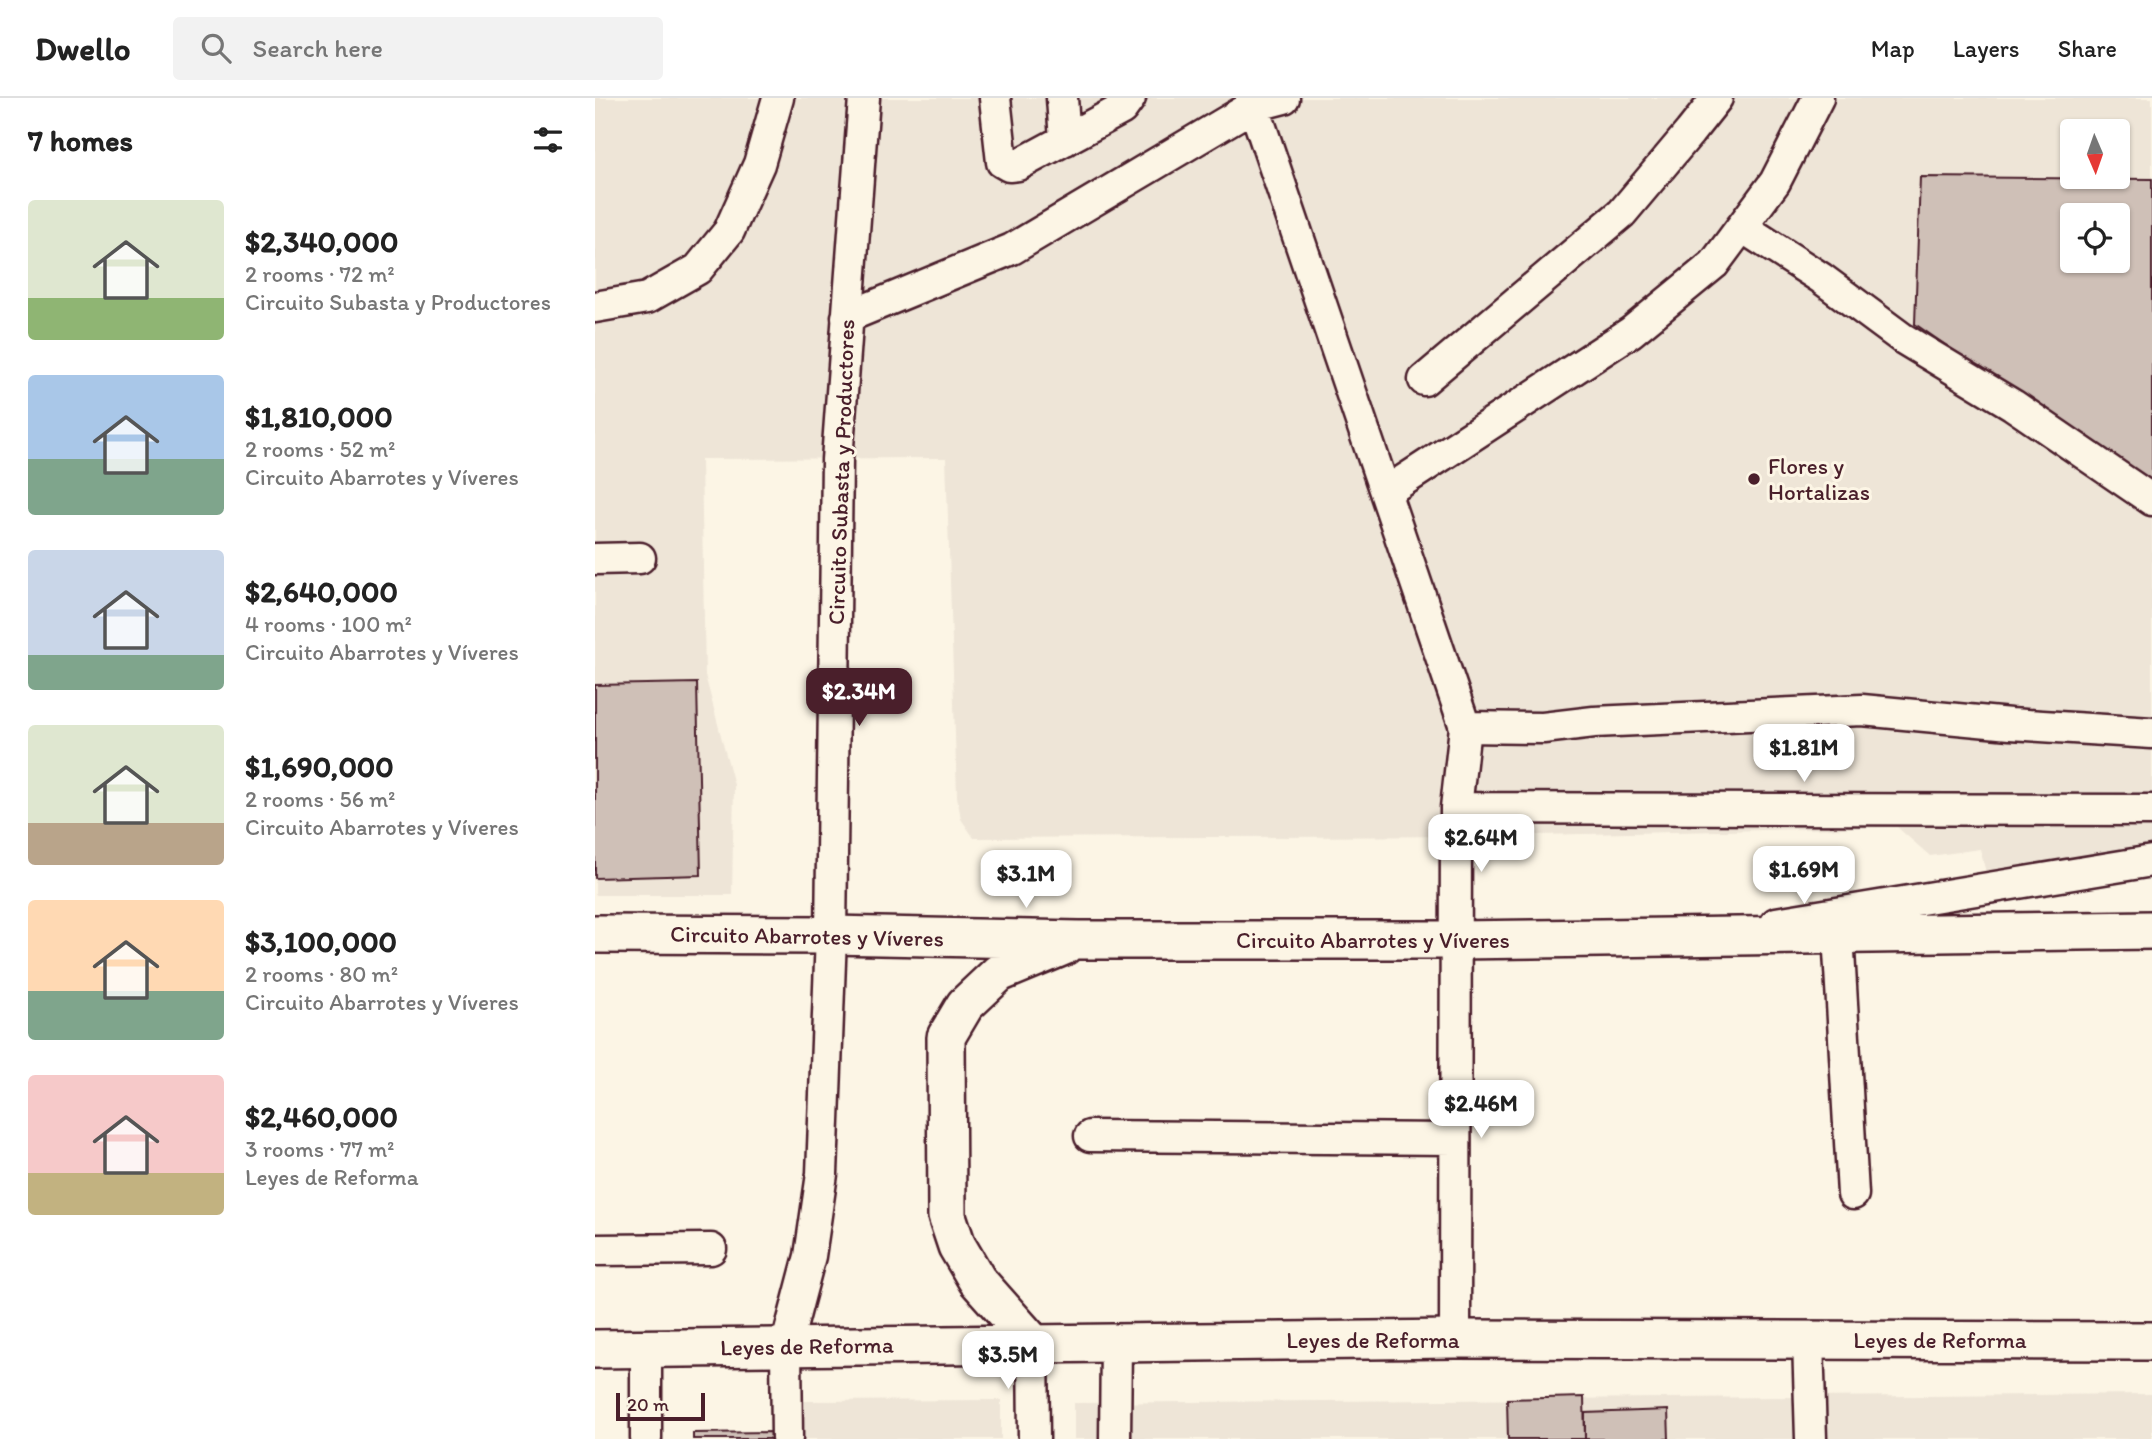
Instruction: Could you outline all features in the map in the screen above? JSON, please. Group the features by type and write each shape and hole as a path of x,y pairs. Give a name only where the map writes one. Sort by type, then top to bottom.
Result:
{"main road":[{"name":"Circuito Abarrotes y Víveres","path":"595,934 1079,940 1456,940 2152,930"},
{"path":"1033,1343 977,1280 957,1246 947,1216 946,1037 965,1005 999,973 1079,940"},
{"name":"Leyes de Reforma","path":"595,1349 1455,1339 2152,1341"}],"street":[{"path":"595,307 647,298 698,269 729,231 759,164 778,98"},
{"name":"Circuito Subasta y Productores","path":"787,1439 786,1346 810,1256 822,1174 831,935 837,460 864,98"},
{"path":"995,98 1002,162 1009,166 1018,165 1122,109 1130,98"},
{"path":"1062,98 1065,140"},
{"path":"847,317 1011,249 1252,102 1285,98"},
{"path":"1424,380 1622,213 1717,98"},
{"path":"1387,492 1631,332 1714,264 1775,182 1818,98"},
{"path":"1252,102 1465,727 1456,808 1455,1339"},
{"path":"1742,227 1821,278 1902,338 2013,405 2152,500"},
{"path":"595,559 641,558"},
{"path":"1465,727 1543,728 1594,722 1862,710 2022,725 2152,733"},
{"path":"1456,808 2152,810"},
{"path":"1695,936 2152,861"},
{"path":"1838,934 1853,1194"},
{"path":"1090,1136 1455,1139"},
{"path":"595,1250 711,1249"},
{"path":"1808,1340 1811,1439"},
{"path":"1115,1439 1116,1342"},
{"path":"1033,1343 1034,1439"},
{"path":"646,1348 646,1439"}],"shaded area":[{"path":"595,98 2152,98 2152,870 1992,896 1980,849 1930,856 1897,827 1490,836 974,838 961,819 957,796 946,458 701,459 705,675 734,785 732,895 595,895"},
{"path":"2152,1394 2152,1439 1074,1439 1074,1403"},
{"path":"1001,1400 1001,1439 803,1439 802,1401"}],"building":[{"path":"1920,177 2060,178 2060,189 2130,189 2130,179 2152,179 2152,487 1915,324"},
{"path":"697,683 701,875 595,878 595,685"},
{"path":"1584,1397 1585,1439 1508,1439 1507,1399"},
{"path":"1668,1410 1669,1439 1585,1439 1585,1413"},
{"path":"775,1432 775,1439 693,1439 693,1433"}],"place":[{"name":"Flores y Hortalizas","path":"1754,479"}]}
